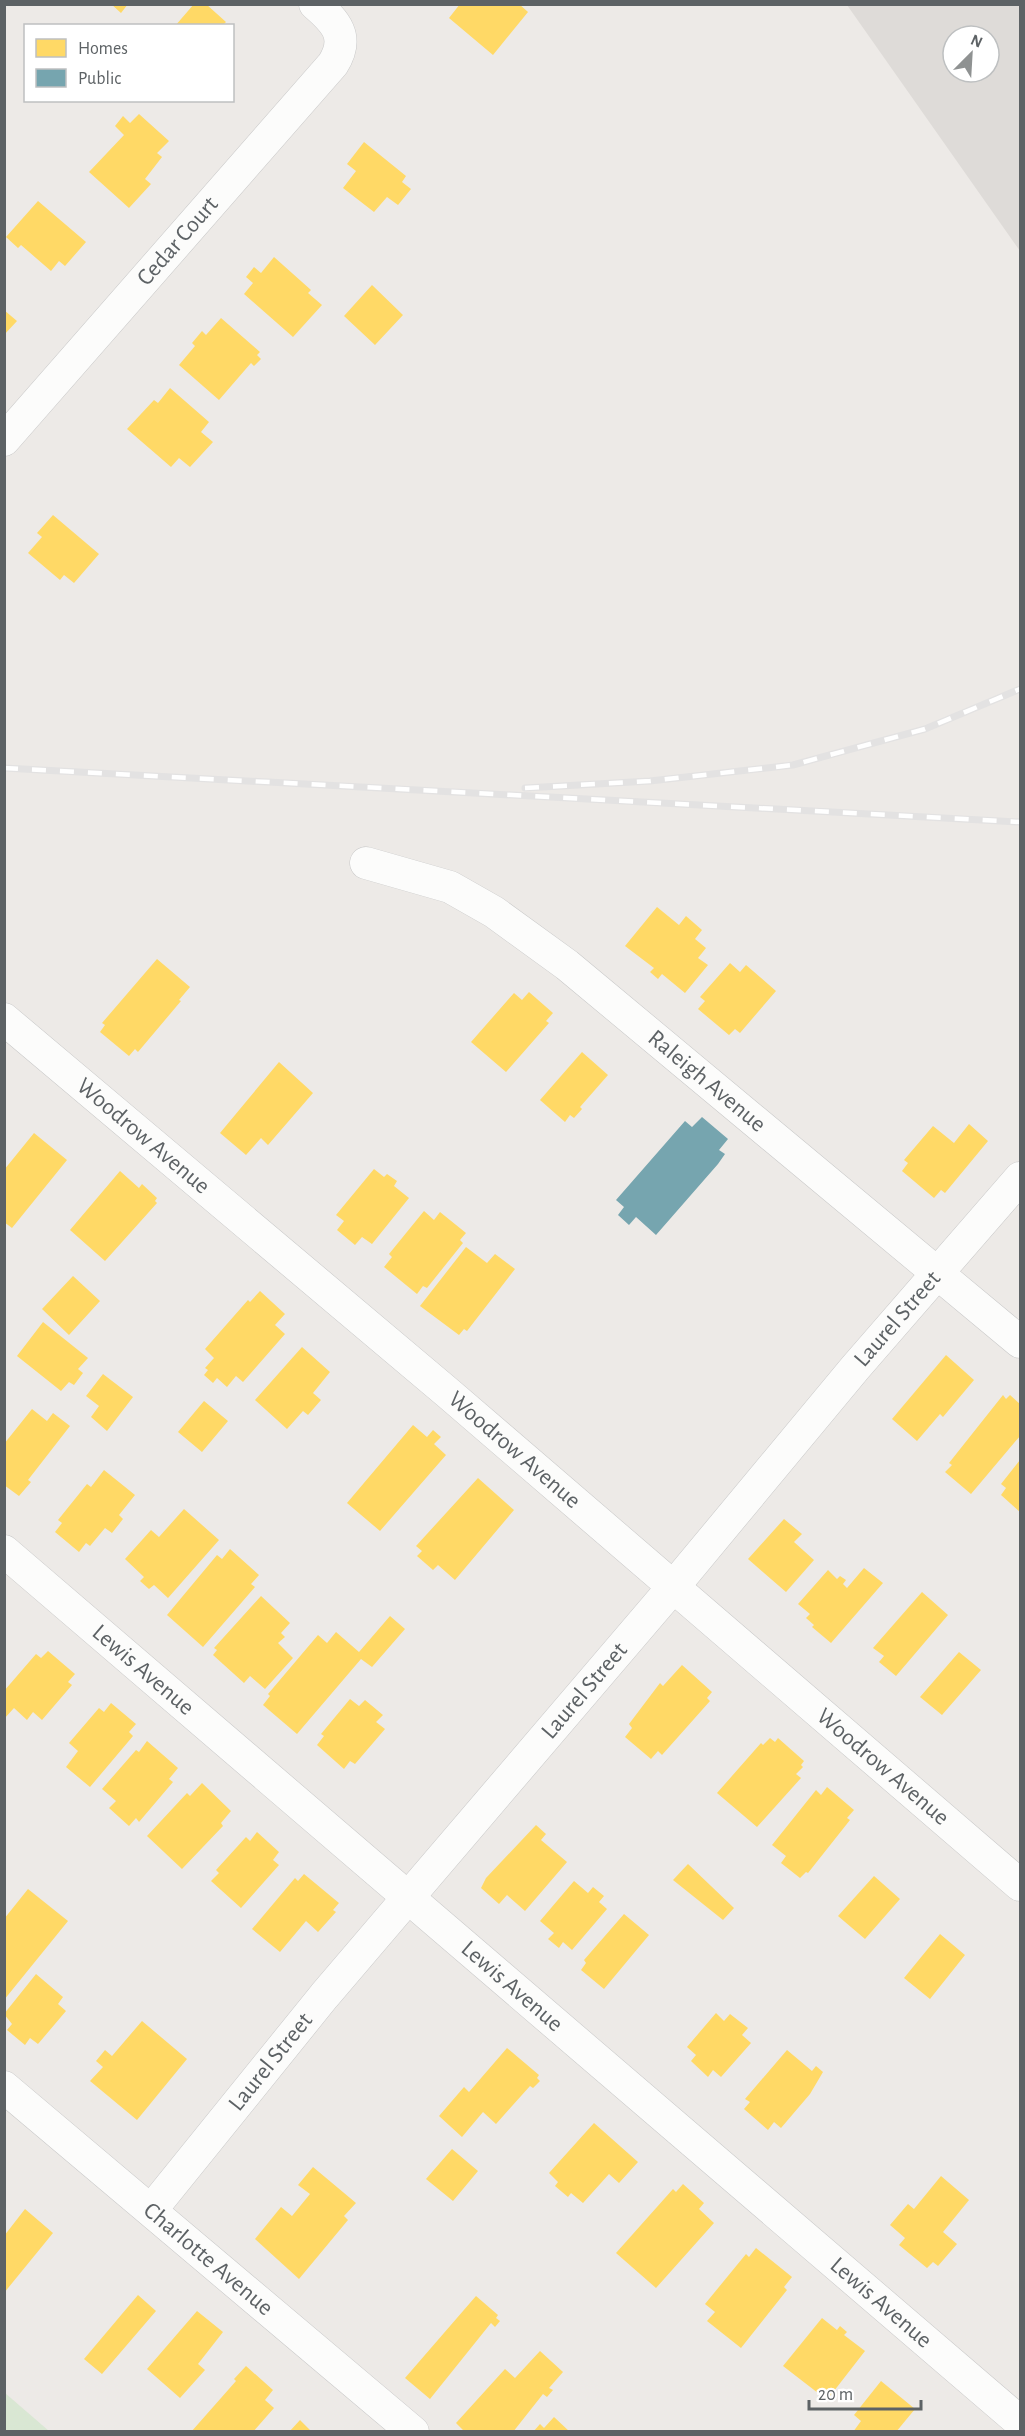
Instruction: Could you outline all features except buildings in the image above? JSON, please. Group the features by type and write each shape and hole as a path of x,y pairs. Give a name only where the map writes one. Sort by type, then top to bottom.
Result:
{"street":[{"name":"Cedar Court","path":"4,440 333,64 339,54 341,37 334,21 315,4"},
{"name":"Raleigh Avenue","path":"366,863 450,887 494,912 567,965 1020,1342"},
{"name":"Woodrow Avenue","path":"4,1019 674,1586 1020,1886"},
{"name":"Laurel Street","path":"152,2209 324,1996 1020,1178"},
{"name":"Lewis Avenue","path":"4,1551 1020,2422"},
{"name":"Charlotte Avenue","path":"4,2087 152,2209 413,2432"}],"shaded area":[{"path":"847,5 1020,5 1020,251"}],"green space":[{"path":"5,2393 49,2431 5,2431"}],"railway":[{"path":"525,788 650,781 793,765 925,729 1020,689"},
{"path":"4,768 1020,822"}]}
